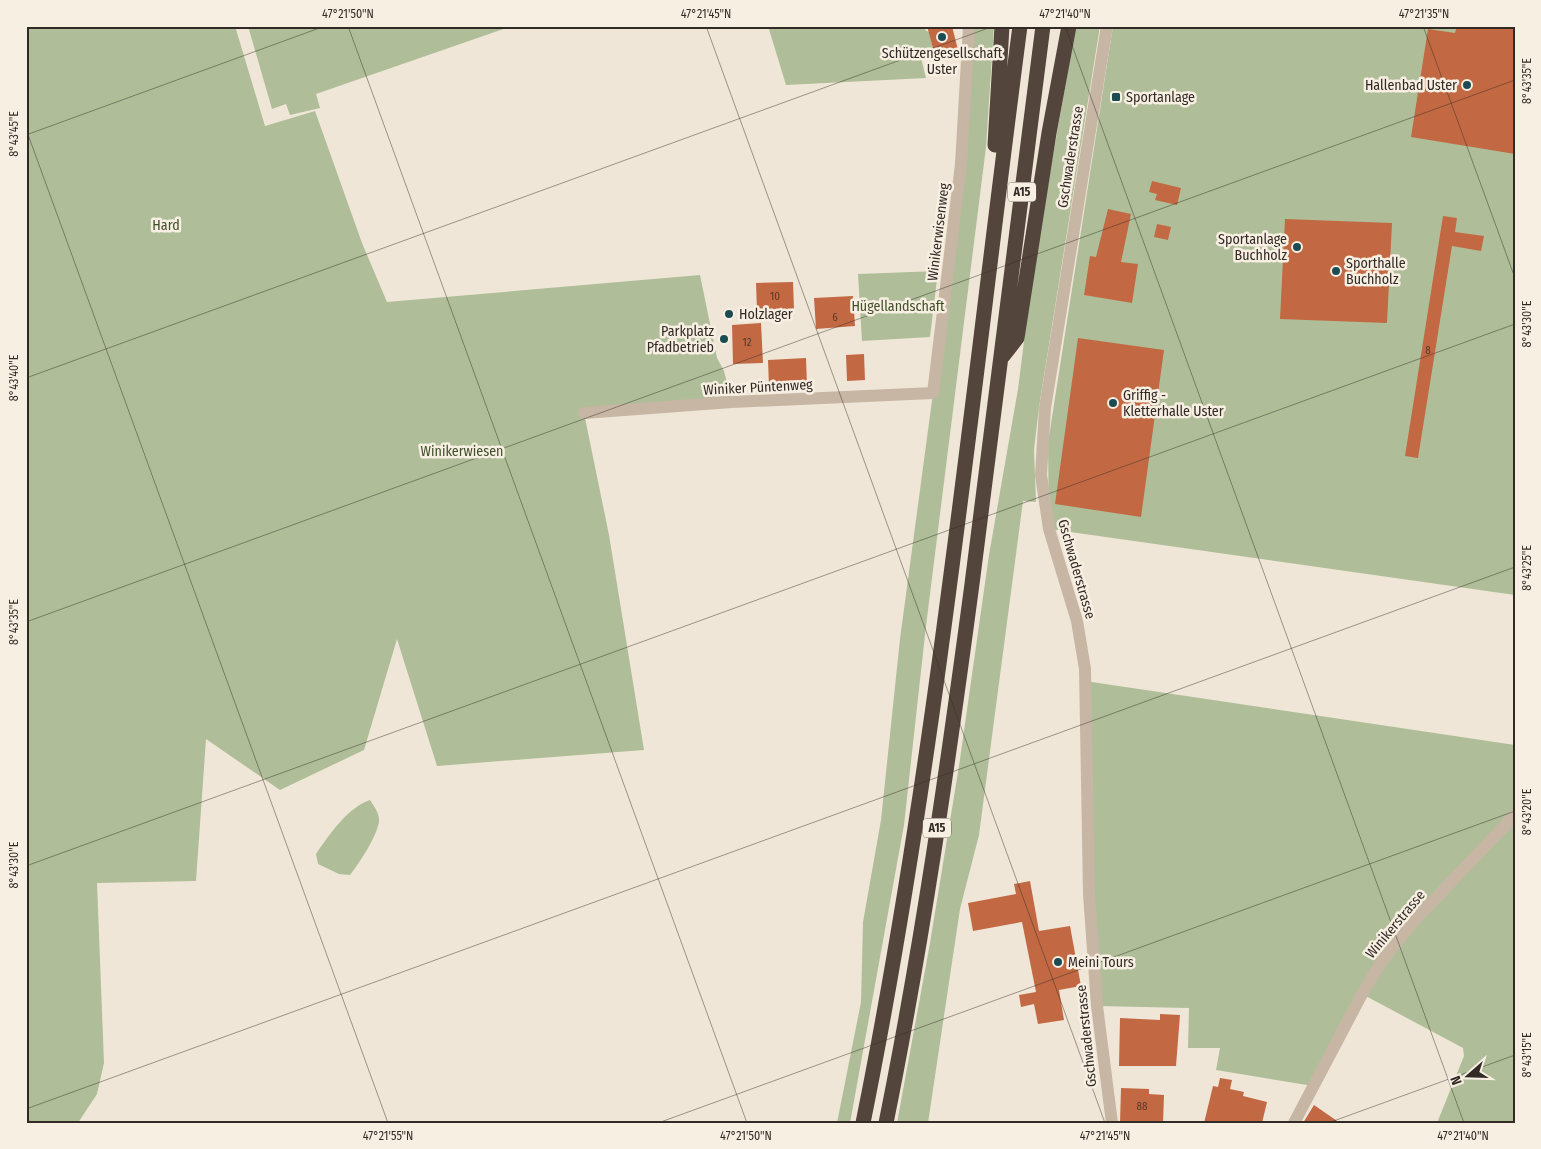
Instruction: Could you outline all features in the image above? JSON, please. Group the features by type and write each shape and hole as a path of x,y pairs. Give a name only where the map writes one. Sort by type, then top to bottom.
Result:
{"highway":[{"path":"990,258 988,218 998,111 1002,26"},
{"name":"A15","path":"862,1123 906,887 930,722 959,512 1020,26"},
{"name":"A15","path":"886,1123 900,1053 936,834 1003,357 1043,26"},
{"path":"1003,357 1016,338 1069,26"}],"street":[{"name":"Winikerwisenweg","path":"933,393 960,164 969,26"},
{"name":"Gschwaderstrasse","path":"1106,26 1044,408 1041,475 1049,529 1077,622 1085,669 1089,894 1097,1006 1112,1123"},
{"name":"Winiker Püntenweg","path":"584,413 732,402 933,393"},
{"name":"Winikerstrasse","path":"1294,1123 1382,961 1414,922 1515,815"}],"green space":[{"path":"26,26 235,26 265,126 315,111 362,243 387,302 700,275 717,358 724,371 732,402 584,413 609,535 644,750 437,766 397,639 364,750 280,790 206,739 196,881 97,883 104,1063 97,1094 78,1123 26,1123"},
{"path":"248,26 512,26 316,94 320,108 290,115 286,104 272,109"},
{"path":"768,26 927,26 925,30 929,32 934,53 921,58 926,78 786,85"},
{"path":"969,26 994,26 986,147 926,626 904,825 850,1123 837,1123 861,1002 863,922 881,820 900,639 933,393"},
{"path":"1076,26 1100,26 1039,407 1034,450 1036,502 1023,501 979,835 960,909 928,1123 897,1123 930,943 959,766 989,555 1018,389 1034,262"},
{"name":"Sportanlage Buchholz","path":"1113,26 1515,26 1515,595 1049,529 1048,443"},
{"name":"Hügellandschaft","path":"938,271 930,337 862,341 858,274"},
{"path":"1085,681 1515,745 1515,1123 1437,1123 1464,1056 1463,1048 1362,994 1313,1086 1216,1070 1220,1048 1188,1048 1189,1008 1097,1006"},
{"path":"370,800 378,813 379,822 363,857 350,875 339,874 318,864 316,854 333,831 354,809"}],"building":[{"name":"Schützengesellschaft Uster","path":"927,26 952,26 958,50 935,56"},
{"name":"Hallenbad Uster","path":"1457,26 1515,26 1515,154 1411,137 1428,29 1455,33"},
{"path":"1152,181 1181,188 1177,205 1155,200 1157,194 1149,192"},
{"path":"1108,209 1131,214 1121,262 1138,264 1132,303 1084,295 1090,256 1096,257"},
{"path":"1443,216 1457,218 1455,232 1484,236 1481,251 1452,246 1418,458 1405,456"},
{"name":"Sporthalle Buchholz","path":"1285,219 1392,223 1387,323 1280,319"},
{"path":"1157,224 1171,227 1168,240 1154,237"},
{"path":"793,282 794,309 757,311 756,283"},
{"path":"853,296 855,326 816,329 814,298"},
{"path":"761,323 763,363 733,364 732,325"},
{"name":"Griffig - Kletterhalle Uster","path":"1078,338 1164,350 1141,517 1055,504"},
{"path":"864,354 865,380 847,381 846,355"},
{"path":"806,358 807,385 769,387 768,360"},
{"path":"1030,881 1039,931 1070,926 1081,986 1059,990 1064,1020 1038,1024 1034,1004 1021,1007 1019,995 1036,992 1022,922 973,931 968,903 1016,894 1014,884"},
{"path":"1160,1014 1180,1015 1176,1066 1119,1066 1120,1018 1160,1020"},
{"path":"1220,1078 1232,1080 1230,1089 1244,1092 1243,1096 1267,1102 1262,1123 1204,1123 1213,1086 1218,1087"},
{"path":"1121,1088 1149,1089 1149,1094 1164,1095 1163,1123 1120,1123"},
{"path":"1314,1105 1340,1123 1303,1123"}],"place":[{"name":"Schützengesellschaft Uster","path":"942,37"},
{"name":"Hallenbad Uster","path":"1467,85"},
{"name":"Sportanlage","path":"1116,97"},
{"name":"Sportanlage Buchholz","path":"1297,247"},
{"name":"Sporthalle Buchholz","path":"1336,271"},
{"name":"Holzlager","path":"729,314"},
{"name":"Parkplatz Pfadbetrieb","path":"724,339"},
{"name":"Griffig - Kletterhalle Uster","path":"1113,403"},
{"name":"Meini Tours","path":"1058,962"}],"park label":[{"name":"Hard","path":"166,225"},
{"name":"Winikerwiesen","path":"462,451"}]}
